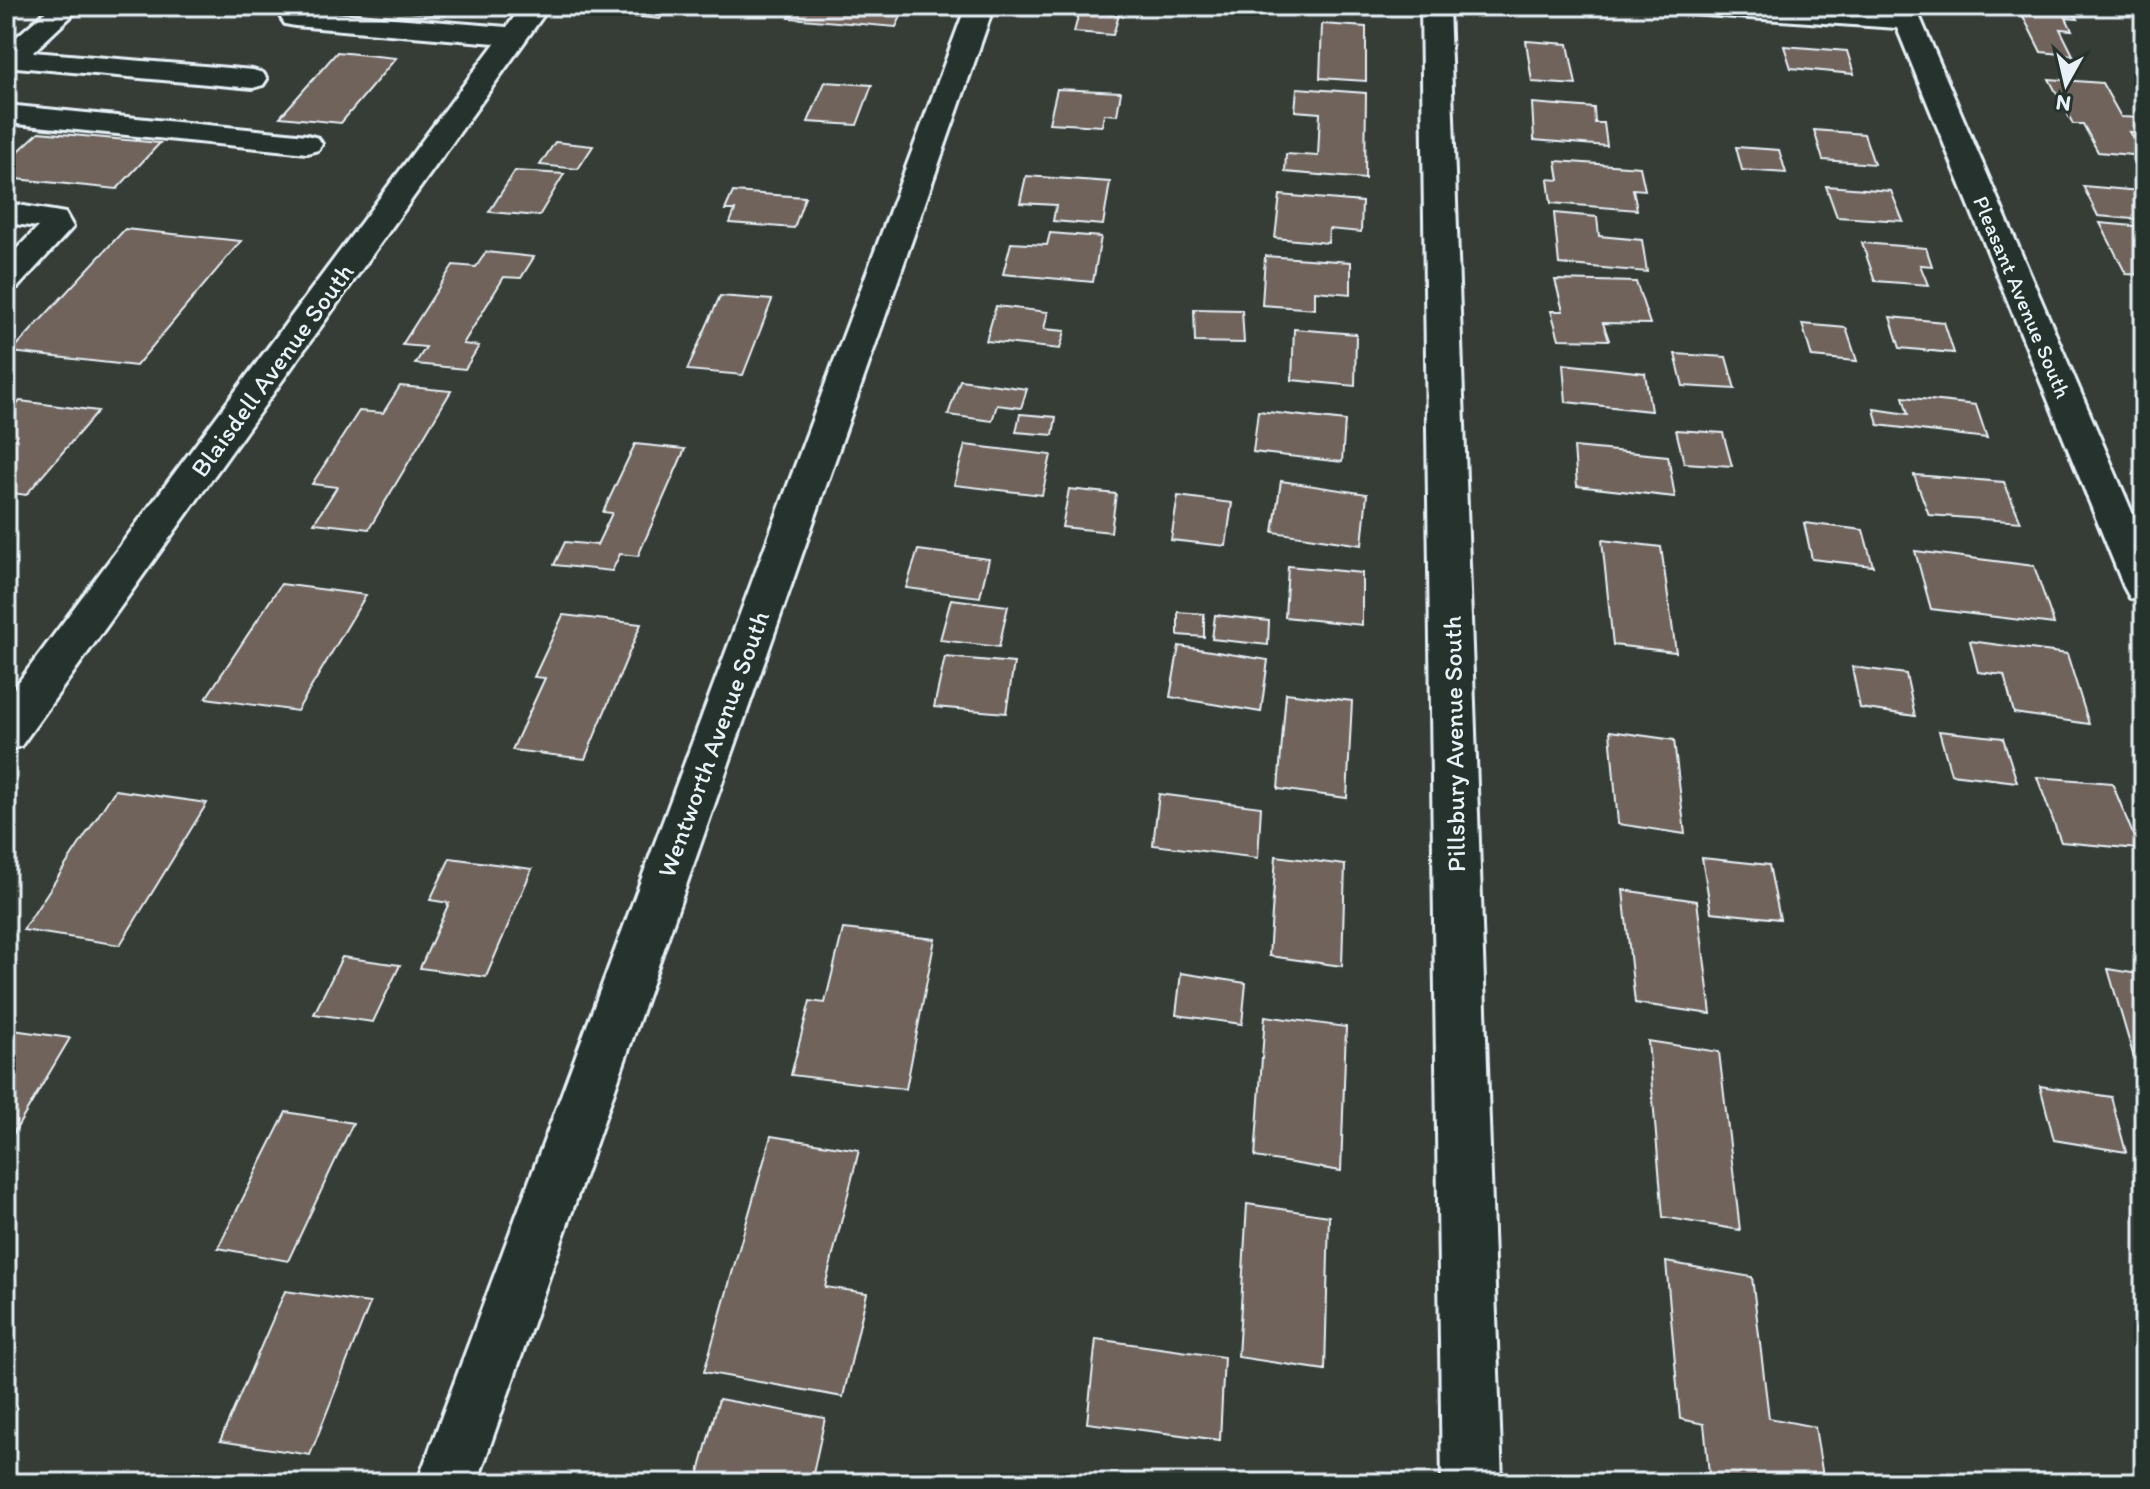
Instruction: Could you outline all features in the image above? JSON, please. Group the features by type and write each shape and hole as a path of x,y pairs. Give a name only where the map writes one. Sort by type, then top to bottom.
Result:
{"street":[{"path":"8,59 68,6"},
{"name":"Blaisdell Avenue South","path":"6,733 536,6"},
{"name":"Wentworth Avenue South","path":"447,1483 980,6"},
{"name":"Pillsbury Avenue South","path":"1435,6 1472,1483"},
{"path":"1690,6 1904,14"},
{"name":"Pleasant Avenue South","path":"1904,14 2144,587"},
{"path":"295,18 515,36"},
{"path":"8,59 253,79"},
{"path":"6,114 307,144"},
{"path":"6,213 44,216 54,220 57,227 6,279"}],"building":[{"path":"337,6 454,6 446,15"},
{"path":"625,6 668,6 660,19 619,15"},
{"path":"796,6 906,6 896,27 789,18"},
{"path":"1081,6 1111,6 1109,14 1119,15 1113,35 1074,32"},
{"path":"2018,6 2072,9 2078,19 2066,18 2072,30 2060,29 2073,55 2041,52"},
{"path":"1322,24 1366,27 1366,81 1320,78"},
{"path":"1526,41 1568,44 1576,85 1532,82"},
{"path":"1784,46 1847,51 1854,74 1791,68"},
{"path":"337,52 396,58 341,123 280,117"},
{"path":"2049,79 2102,83 2121,117 2144,118 2144,133 2130,132 2144,156 2098,152 2083,124 2073,124"},
{"path":"825,82 872,85 857,125 808,122"},
{"path":"1297,88 1366,93 1365,179 1285,172 1286,154 1318,156 1320,113 1295,111"},
{"path":"1057,89 1121,92 1117,115 1104,114 1102,126 1049,123"},
{"path":"1532,103 1594,108 1595,123 1604,123 1607,146 1534,140"},
{"path":"1814,130 1864,134 1874,164 1823,160"},
{"path":"39,132 160,143 117,189 6,178 6,163"},
{"path":"555,142 593,146 578,169 540,165"},
{"path":"1736,147 1779,150 1786,173 1742,170"},
{"path":"1556,161 1640,167 1645,190 1633,189 1637,210 1551,203 1548,179 1559,180"},
{"path":"515,171 564,174 539,216 489,212"},
{"path":"1026,176 1110,182 1103,225 1053,221 1056,205 1020,203"},
{"path":"1826,186 1891,191 1903,221 1837,217"},
{"path":"2083,186 2140,191 2144,199 2144,220 2098,216"},
{"path":"733,192 805,197 794,228 730,223 735,210 725,210"},
{"path":"1280,195 1362,202 1361,232 1329,229 1328,243 1275,238"},
{"path":"1554,213 1597,217 1599,236 1642,240 1647,272 1559,264"},
{"path":"2100,223 2144,227 2144,275 2126,274"},
{"path":"125,229 241,241 136,366 11,352"},
{"path":"1050,233 1101,237 1093,282 1003,274 1011,243 1047,245"},
{"path":"1862,243 1926,248 1932,266 1920,265 1928,285 1875,281"},
{"path":"486,252 534,257 521,278 504,277 463,344 479,346 465,369 415,364 426,347 402,345 453,265 476,267"},
{"path":"1265,256 1351,262 1351,294 1315,291 1315,309 1262,305"},
{"path":"1555,280 1636,282 1650,324 1603,323 1609,340 1559,339 1551,311 1563,311"},
{"path":"720,296 772,300 743,375 687,370"},
{"path":"996,306 1048,312 1044,329 1065,331 1060,349 986,341"},
{"path":"1194,309 1242,310 1244,343 1195,342"},
{"path":"1890,317 1944,322 1954,353 1900,348"},
{"path":"1802,324 1846,328 1857,361 1812,357"},
{"path":"1294,329 1356,334 1355,386 1292,380"},
{"path":"1675,354 1726,357 1735,389 1683,386"},
{"path":"1563,364 1645,373 1651,411 1566,402"},
{"path":"960,380 1027,389 1021,408 997,405 992,421 948,415"},
{"path":"400,386 451,391 369,529 314,523 337,487 312,484 359,411 383,413"},
{"path":"1903,397 1976,405 1987,438 1878,425 1874,409 1908,414"},
{"path":"20,401 98,411 26,495 6,492 6,417"},
{"path":"1258,411 1345,421 1342,462 1253,452"},
{"path":"1020,414 1056,417 1053,435 1016,432"},
{"path":"1676,430 1723,433 1732,466 1684,463"},
{"path":"635,444 685,449 638,556 620,554 612,571 554,565 565,542 597,545 612,513 603,512"},
{"path":"965,445 1051,455 1042,495 954,485"},
{"path":"1574,447 1668,456 1675,497 1577,486"},
{"path":"1914,475 2004,482 2021,522 1929,515"},
{"path":"1281,481 1367,494 1362,545 1273,532"},
{"path":"1069,489 1116,494 1111,532 1062,527"},
{"path":"1178,496 1232,503 1226,546 1171,540"},
{"path":"1804,523 1863,530 1873,566 1812,559"},
{"path":"1602,540 1661,547 1676,652 1613,645"},
{"path":"918,550 989,559 980,597 906,588"},
{"path":"1915,551 2034,566 2054,624 1931,609"},
{"path":"1288,566 1362,573 1362,625 1285,617"},
{"path":"281,584 366,595 297,711 206,698"},
{"path":"951,599 1008,606 999,647 940,640"},
{"path":"1178,612 1204,614 1204,637 1178,635"},
{"path":"563,615 641,624 585,759 512,750 545,678 534,677"},
{"path":"1215,615 1269,621 1268,645 1212,639"},
{"path":"1970,641 2067,654 2089,724 2014,713 2004,675 1978,672"},
{"path":"1179,646 1268,660 1261,712 1170,697"},
{"path":"945,657 1014,663 1006,713 934,707"},
{"path":"1852,667 1906,674 1915,716 1860,708"},
{"path":"1286,693 1352,701 1347,798 1278,789"},
{"path":"1610,731 1674,740 1685,834 1618,824"},
{"path":"1939,731 2003,738 2017,782 1951,774"},
{"path":"2037,777 2112,783 2139,849 2061,842"},
{"path":"115,790 207,803 120,945 23,930"},
{"path":"1159,794 1261,807 1258,858 1153,845"},
{"path":"1276,856 1345,865 1342,966 1269,956"},
{"path":"450,858 532,869 486,977 420,968 449,903 430,900"},
{"path":"1702,858 1769,865 1780,919 1711,912"},
{"path":"1623,890 1697,901 1711,1014 1635,1003"},
{"path":"843,929 935,939 906,1089 791,1075 810,1001 825,1003"},
{"path":"342,957 400,965 373,1022 314,1014"},
{"path":"2108,969 2144,975 2144,1069 2137,1068"},
{"path":"1181,973 1246,983 1242,1024 1176,1015"},
{"path":"1265,1016 1346,1027 1341,1171 1255,1157"},
{"path":"6,1029 70,1038 6,1146"},
{"path":"1648,1041 1719,1052 1740,1230 1663,1217"},
{"path":"2040,1086 2111,1097 2126,1152 2054,1140"},
{"path":"286,1112 353,1123 288,1261 218,1248"},
{"path":"771,1136 859,1150 825,1287 867,1293 843,1397 704,1372"},
{"path":"1247,1204 1329,1216 1325,1370 1238,1357"},
{"path":"1666,1262 1752,1277 1769,1418 1815,1427 1824,1483 1710,1483 1704,1424 1680,1419"},
{"path":"285,1291 370,1303 310,1455 220,1441"},
{"path":"1096,1339 1224,1357 1220,1440 1087,1423"},
{"path":"719,1399 825,1418 811,1483 696,1483"}]}
